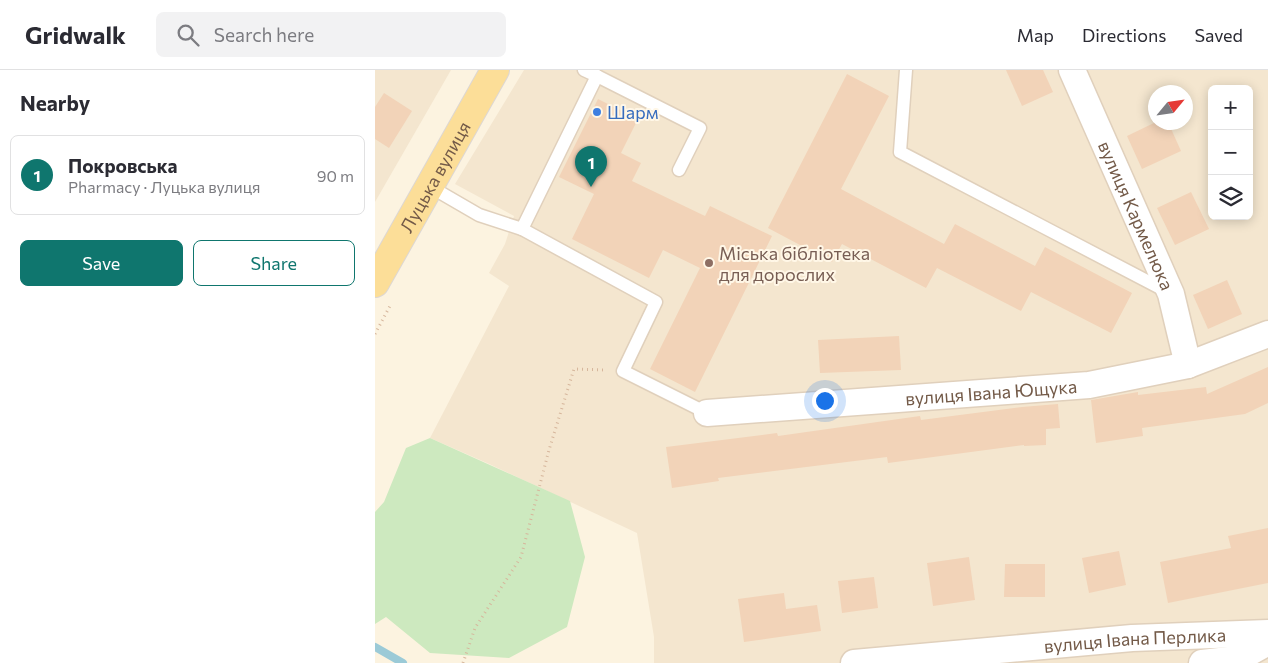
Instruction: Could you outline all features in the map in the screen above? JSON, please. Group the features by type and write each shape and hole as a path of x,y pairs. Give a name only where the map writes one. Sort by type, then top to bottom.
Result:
{"main road":[{"name":"Луцька вулиця","path":"375,283 495,70"}],"street":[{"name":"вулиця Кармелюка","path":"1072,70 1171,294 1188,365"},
{"name":"вулиця Івана Ющука","path":"707,413 1089,386 1188,365 1268,334"},
{"name":"вулиця Івана Перлика","path":"854,663 1132,638 1268,633"},
{"name":"вулиця Івана Перлика","path":"1201,663 1238,659 1268,642"}],"lane":[{"path":"584,70 700,128 679,170"},
{"path":"906,70 900,152 1171,294"},
{"path":"523,229 597,76"},
{"path":"429,186 479,215 523,229 656,302 623,371 707,413"}],"path":[{"path":"463,663 475,628 521,557 549,450 574,369 623,371"}],"shaded area":[{"path":"375,70 451,70 375,202"},
{"path":"524,70 1268,70 1268,663 654,663 654,637 637,533 430,438 509,286 489,273 505,244 514,216 455,184"}],"green space":[{"path":"430,438 570,501 585,557 567,627 509,658 430,653 386,617 375,624 375,512 384,502 406,448"}],"building":[{"path":"1006,70 1043,70 1053,92 1022,106"},
{"path":"847,74 889,96 841,189 944,244 955,224 1035,266 1045,247 1132,293 1111,333 1031,292 1021,311 937,268 926,288 842,244 832,262 768,228"},
{"path":"384,93 412,111 389,148 375,139 375,107"},
{"path":"598,99 638,119 621,153 641,163 632,181 705,216 710,206 772,236 695,392 650,369 700,268 663,250 649,278 572,239 594,194 559,177"},
{"path":"1148,126 1148,130 1172,130 1181,151 1142,169 1127,136"},
{"path":"1191,192 1209,229 1175,245 1157,208"},
{"path":"1227,280 1242,314 1208,329 1193,295"},
{"path":"899,336 901,370 820,373 818,340"},
{"path":"1268,367 1268,403 1245,414 1142,428 1143,436 1096,443 1091,400 1138,392 1138,395 1206,387 1207,394"},
{"path":"1058,404 1060,428 1046,429 1046,445 1024,445 888,463 887,457 718,478 719,481 672,488 666,447 777,433 778,436 920,416 921,420"},
{"path":"1268,528 1268,583 1168,603 1160,562 1231,548 1228,536"},
{"path":"1119,551 1126,585 1089,593 1082,558"},
{"path":"969,557 975,600 933,606 927,563"},
{"path":"1005,564 1045,564 1045,597 1004,597"},
{"path":"874,577 878,608 842,613 838,581"},
{"path":"784,593 786,609 817,605 821,631 744,642 738,599"}],"waterway":[{"path":"375,647 403,663"}],"place":[{"name":"Шарм","path":"597,112"},
{"name":"Покровська","path":"591,187"},
{"name":"Міська бібліотека для дорослих","path":"709,263"}]}
